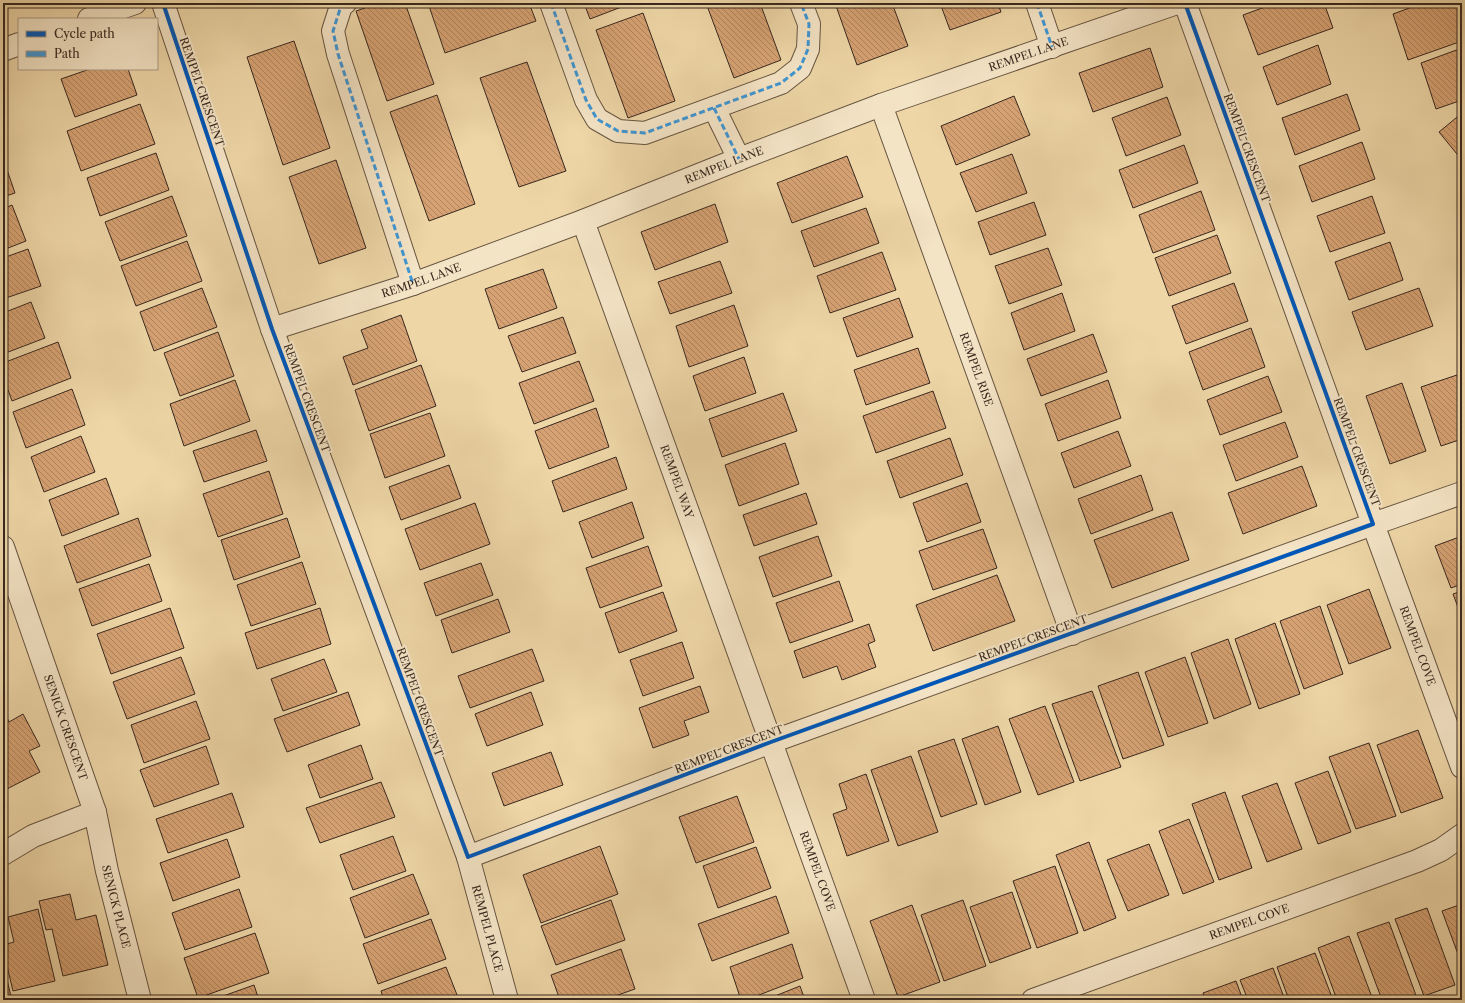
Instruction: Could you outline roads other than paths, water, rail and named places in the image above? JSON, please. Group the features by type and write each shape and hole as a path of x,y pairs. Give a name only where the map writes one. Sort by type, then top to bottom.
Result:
{"street":[{"path":"92,18 135,3"},
{"name":"REMPEL CRESCENT","path":"163,3 272,329 468,857 771,742 1374,524 1184,3"},
{"path":"345,3 341,6 333,31 338,54 413,284"},
{"path":"551,3 586,100 597,119 618,131 645,133 781,83 800,68 808,49 809,24 801,3"},
{"path":"1037,3 1052,47"},
{"name":"REMPEL LANE","path":"272,329 413,284 583,221 881,105 1177,3"},
{"path":"3,50 18,44"},
{"name":"REMPEL RISE","path":"881,105 1072,634"},
{"path":"714,108 739,159"},
{"name":"REMPEL WAY","path":"583,221 771,742"},
{"path":"1374,524 1462,492"},
{"name":"REMPEL COVE","path":"1374,524 1462,767"},
{"name":"SENICK CRESCENT","path":"3,547 95,812"},
{"name":"REMPEL COVE","path":"771,742 864,1000"},
{"path":"3,854 33,836 95,812"},
{"name":"SENICK PLACE","path":"95,812 107,871 140,1000"},
{"name":"REMPEL COVE","path":"1033,1000 1417,860 1440,850 1462,835"},
{"name":"REMPEL PLACE","path":"468,857 507,1000"}]}
